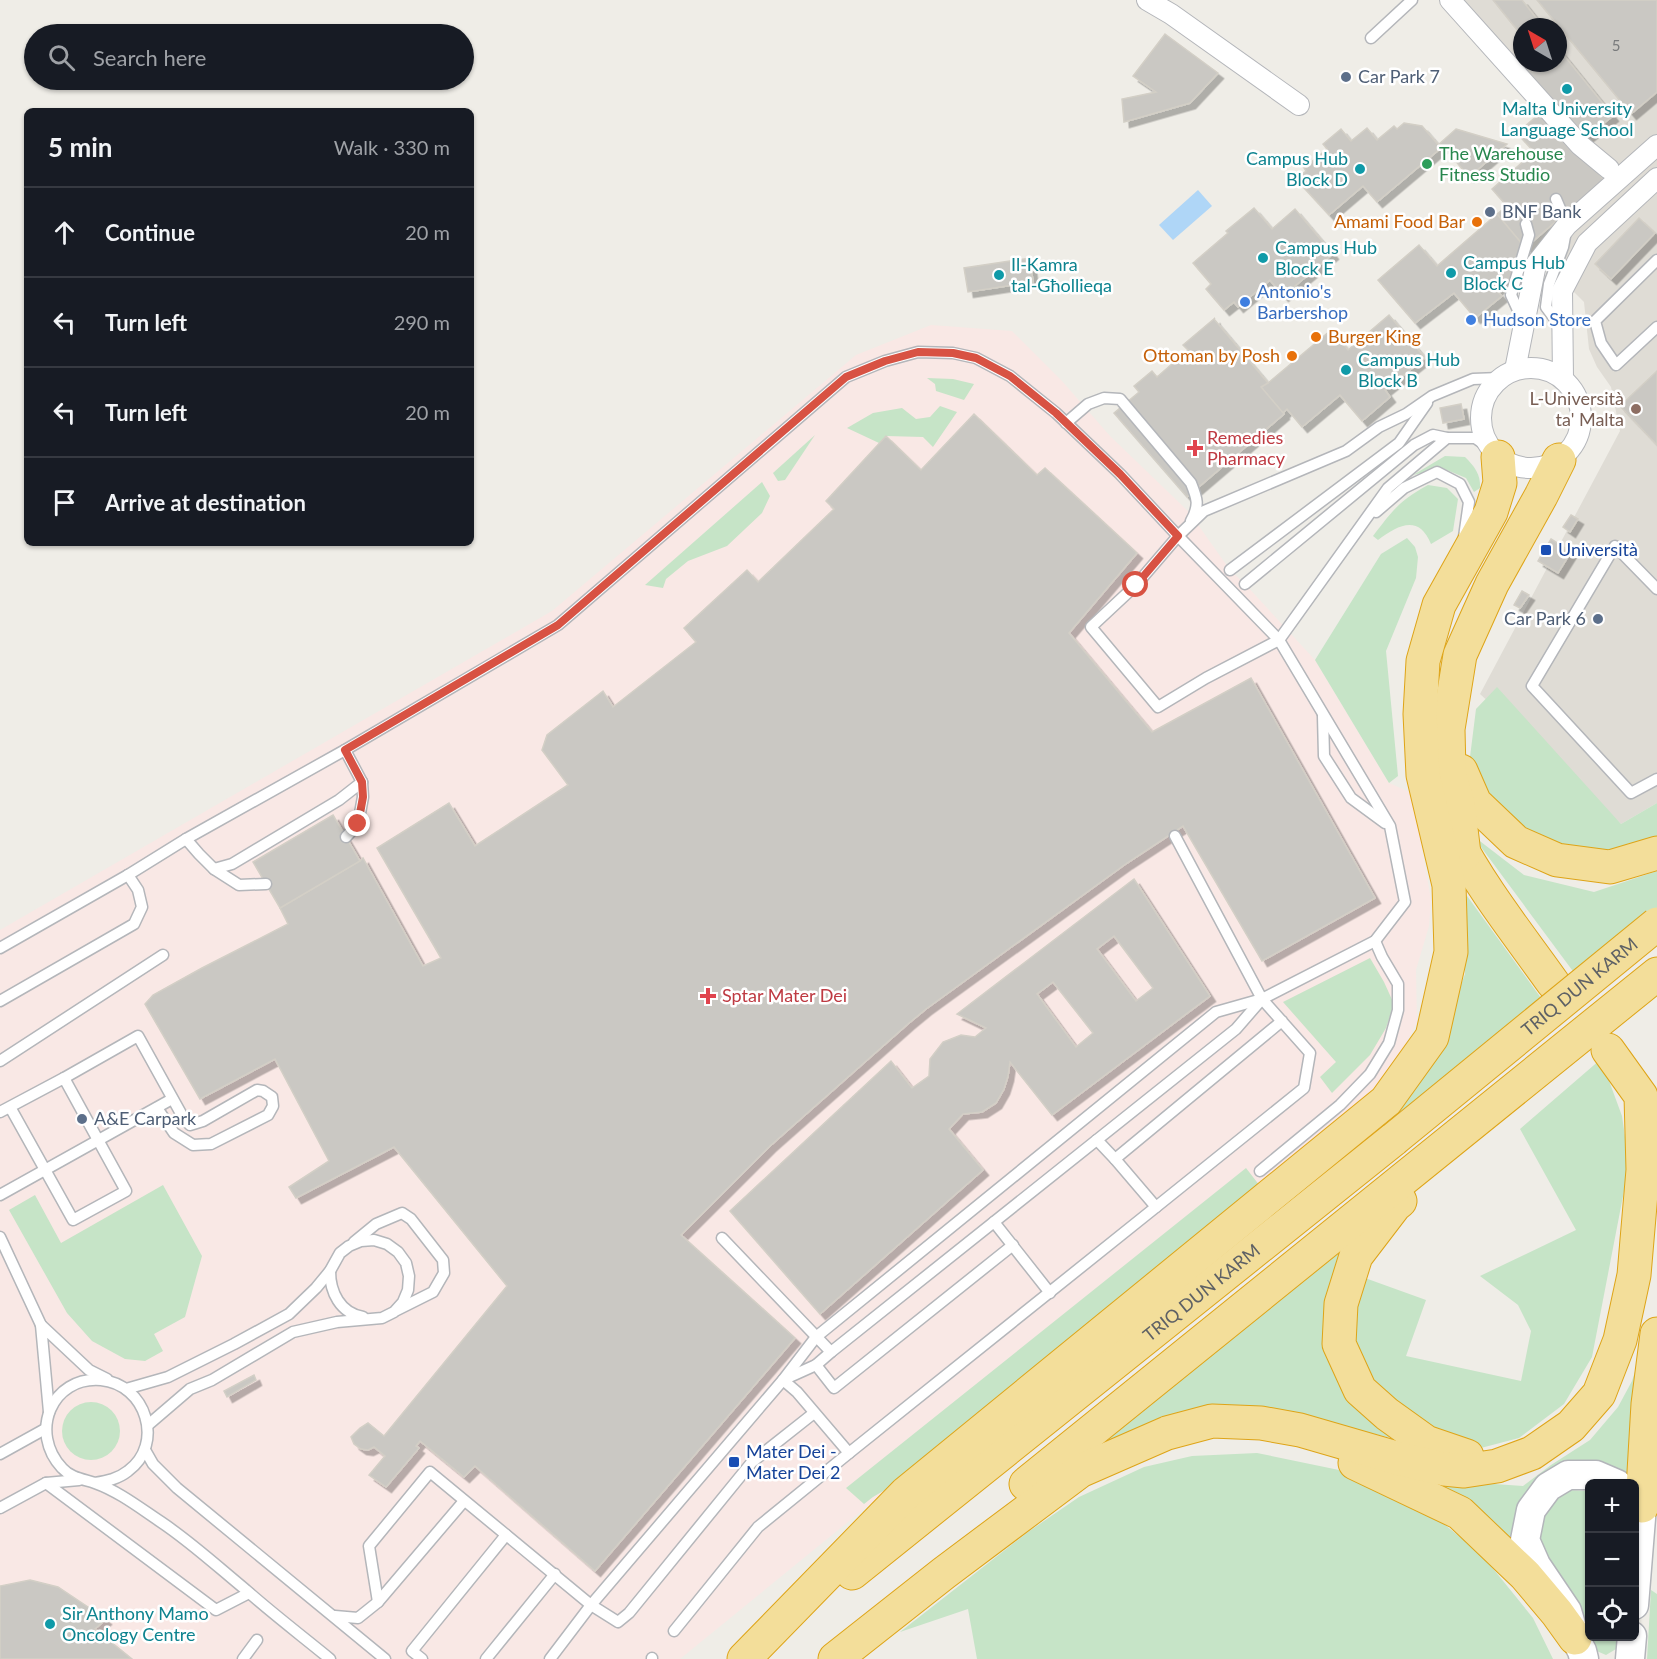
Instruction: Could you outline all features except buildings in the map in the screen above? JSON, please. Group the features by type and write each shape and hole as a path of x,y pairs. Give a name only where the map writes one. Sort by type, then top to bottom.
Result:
{"highway":[{"path":"745,1659 906,1493 1386,1101 1432,1037 1451,952 1449,885 1423,775 1420,714 1424,661 1439,604 1491,512 1500,483 1494,453"},
{"path":"1464,854 1458,804 1449,772 1448,729 1460,654 1492,584 1559,460"},
{"path":"1448,729 1460,770 1475,803 1516,842 1557,860 1610,867 1657,853"},
{"path":"1423,775 1464,854 1553,982"},
{"name":"TRIQ DUN KARM","path":"745,1659 1395,1138 1657,924"},
{"path":"810,1659 1657,974"},
{"path":"835,1659 944,1573 1080,1471 1167,1433 1212,1421 1261,1423 1300,1430 1400,1459 1464,1471 1497,1466 1532,1453 1571,1425 1599,1394 1620,1340 1634,1275 1643,1170 1641,1096 1608,1050"},
{"path":"1497,1466 1426,1442 1387,1414 1360,1390 1339,1344 1341,1304 1356,1256 1395,1205 1487,1125 1520,1085"},
{"path":"1639,1492 1657,1334"},
{"path":"944,1573 957,1575 1064,1492 1140,1458 1208,1440 1277,1442 1351,1461 1460,1513 1525,1575 1557,1613 1579,1648"}],"main road":[{"path":"1579,1648 1567,1611 1536,1565 1525,1540 1531,1510 1548,1487 1568,1475 1596,1475 1605,1479"},
{"path":"1636,1587 1637,1533"},
{"path":"1630,1659 1632,1641"}],"street":[{"path":"1147,0 1171,14 1299,105"},
{"path":"1450,0 1580,145 1609,169"},
{"path":"1507,374 1536,368 1551,372 1563,379 1574,392 1580,407 1581,424 1576,440 1559,460 1546,466 1527,469 1512,465 1494,453 1484,438 1480,423 1481,408 1487,392 1507,374 1524,324 1536,264 1567,225 1656,148"},
{"path":"1563,379 1562,291 1587,243 1657,178"}],"lane":[{"path":"1371,38 1412,0"},
{"path":"1556,199 1567,225 1563,247 1549,284 1546,307 1563,330"},
{"path":"1524,324 1511,296 1529,235 1526,224"},
{"path":"1657,260 1595,321 1601,343 1616,365 1657,327"},
{"path":"0,948 558,625 846,377 885,361 918,352 953,353 976,358 1010,376 1066,423 1120,474 1279,640 1390,826 1405,902 1375,941 1262,999 1216,1012 816,1337 783,1380 591,1605 550,1659"},
{"path":"1447,438 1388,488 1279,640 1206,678 1158,707 1091,627 1136,585 1178,536 1204,511 1346,452 1379,428 1406,414 1432,396 1473,379 1507,374"},
{"path":"1230,570 1399,443 1432,396"},
{"path":"1066,423 1088,404 1104,398 1120,399 1191,483 1197,498 1197,511 1188,526"},
{"path":"1245,584 1414,445 1434,435 1447,438 1475,438 1494,453"},
{"path":"1362,525 1404,488 1437,472 1460,484 1469,502 1458,570"},
{"path":"1657,590 1614,546 1532,687 1631,793 1657,779"},
{"path":"1323,713 1324,756 1351,798 1390,826"},
{"path":"345,750 362,782 363,797 358,824 346,837"},
{"path":"214,869 232,864 339,800 362,782"},
{"path":"674,1631 758,1527 1304,1088 1310,1053 1262,999 1175,836"},
{"path":"186,839 214,869 239,885 266,884"},
{"path":"0,1001 134,924 142,907 138,890 128,874"},
{"path":"1260,1171 1340,1105 1370,1074 1389,1042 1398,1010 1398,984 1375,941"},
{"path":"0,1061 163,955"},
{"path":"783,1380 816,1365 1236,1029 1262,999"},
{"path":"1115,1159 1282,1021"},
{"path":"0,1112 138,1036 172,1099 190,1125 203,1121 257,1090 272,1097 273,1106 268,1115 212,1144 193,1144 174,1133 157,1108"},
{"path":"10,1107 73,1220 126,1191 64,1078"},
{"path":"0,1195 172,1099"},
{"path":"1097,1140 1156,1207"},
{"path":"126,1389 168,1377 289,1314 316,1288 330,1271 340,1253 376,1224 402,1213 411,1219 443,1260 444,1273 433,1292 382,1318 338,1322 293,1332 212,1380 190,1389 148,1425"},
{"path":"994,1222 1050,1293"},
{"path":"0,1237 40,1325 49,1412 45,1430 47,1444 53,1458 64,1471 95,1483 126,1499 182,1536 330,1659"},
{"path":"722,1238 831,1352"},
{"path":"349,1246 361,1241 375,1240 387,1244 398,1252 406,1263 409,1276 408,1290 403,1302 394,1312"},
{"path":"816,1365 834,1388 1013,1245"},
{"path":"330,1271 333,1294 339,1303 358,1316 374,1318"},
{"path":"40,1325 89,1370 135,1396 148,1425 145,1450 138,1462 119,1478 95,1483"},
{"path":"49,1412 62,1393 75,1385 101,1380 114,1383"},
{"path":"783,1380 797,1392 849,1453"},
{"path":"378,1602 369,1546 430,1472 591,1605 618,1622 629,1613 752,1462 814,1413"},
{"path":"0,1454 45,1430"},
{"path":"145,1450 153,1464 177,1488 385,1659"},
{"path":"0,1508 46,1483 80,1479"},
{"path":"46,1483 216,1610 249,1593"},
{"path":"335,1617 358,1618 378,1602 464,1501"},
{"path":"422,1659 412,1651 506,1535"},
{"path":"486,1659 555,1574"},
{"path":"361,1639 375,1659"},
{"path":"243,1659 257,1640"}],"shaded area":[{"name":"L-Università ta' Malta","path":"1442,0 1657,0 1657,803 1621,824 1480,694 1620,431 1611,387 1597,367 1589,349 1584,302 1536,254 1607,179"},
{"name":"Sptar Mater Dei","path":"931,325 1012,331 1062,381 1110,436 1189,512 1230,570 1315,660 1389,783 1412,793 1431,900 1429,926 1416,970 1417,1022 1392,1070 1347,1115 680,1659 0,1659 0,930 552,611 856,355"}],"green space":[{"path":"927,378 953,379 974,384 964,400 936,391 935,384"},
{"path":"940,406 957,412 933,447 923,437 886,436 879,443 847,428 873,413 902,408 916,419 930,417"},
{"path":"815,435 785,480 778,481 773,473"},
{"path":"1445,456 1465,457 1476,471 1480,488 1474,492 1466,478 1442,468 1413,475"},
{"path":"762,482 770,496 762,513 727,546 688,561 666,579 663,588 645,585"},
{"path":"1428,485 1447,488 1458,499 1453,531 1431,544 1420,529 1408,525 1393,530 1378,540 1373,536 1397,507"},
{"path":"1407,538 1415,547 1418,557 1416,578 1386,651 1398,776 1389,783 1315,660 1381,554"},
{"path":"1497,687 1621,824 1657,803 1657,844 1615,858 1513,834 1468,773 1476,709"},
{"path":"1472,835 1524,875 1594,892 1657,871 1657,908 1575,974"},
{"path":"1462,889 1541,998 1383,1129 1435,1055 1465,974"},
{"path":"1370,958 1394,1004 1386,1028 1370,1055 1332,1093 1320,1077 1336,1062 1283,1002"},
{"path":"1601,1059 1622,1116 1629,1165 1592,1357 1564,1404 1519,1438 1477,1449 1381,1404 1350,1331 1365,1278 1426,1300 1406,1356 1521,1381 1531,1331 1518,1305 1480,1276 1576,1230 1520,1129"},
{"path":"1246,1168 1260,1186 890,1487 864,1504 846,1488"},
{"path":"163,1185 202,1256 185,1317 154,1334 163,1351 145,1361 125,1359 92,1341 67,1313 9,1210 35,1195 61,1243"},
{"path":"1353,1242 1330,1285 1395,1439 1331,1423 1092,1451"},
{"path":"1641,1353 1634,1479 1616,1479 1562,1470 1521,1557 1389,1464 1452,1481 1523,1486 1590,1440 1618,1407 1632,1381"},
{"path":"85,1402 97,1402 112,1410 120,1425 120,1437 112,1452 97,1460 85,1460 70,1452 62,1437 62,1425 70,1410"},
{"path":"1257,1453 1339,1470 1428,1511 1482,1555 1533,1618 1553,1659 977,1659 968,1609 900,1632 1028,1532 1079,1497 1144,1467 1192,1456"},
{"path":"1567,1490 1585,1491 1585,1636 1544,1560 1537,1533 1545,1508"},
{"path":"1651,1590 1657,1594 1657,1659 1647,1659"},
{"path":"1588,1641 1617,1641 1616,1649 1606,1655 1592,1649"}],"water":[{"path":"1198,190 1212,206 1173,240 1159,225"}],"place":[{"name":"Car Park 7","path":"1346,77"},
{"name":"Malta University Language School","path":"1567,89"},
{"name":"The Warehouse Fitness Studio","path":"1427,164"},
{"name":"Campus Hub Block D","path":"1360,169"},
{"name":"BNF Bank","path":"1490,212"},
{"name":"Amami Food Bar","path":"1477,222"},
{"name":"Campus Hub Block E","path":"1263,258"},
{"name":"Campus Hub Block C","path":"1451,273"},
{"name":"Il-Kamra tal-Għollieqa","path":"999,275"},
{"name":"Antonio's Barbershop","path":"1245,302"},
{"name":"Hudson Store","path":"1471,320"},
{"name":"Burger King","path":"1316,337"},
{"name":"Ottoman by Posh","path":"1292,356"},
{"name":"Campus Hub Block B","path":"1346,370"},
{"name":"L-Università ta' Malta","path":"1636,409"},
{"name":"Remedies Pharmacy","path":"1195,448"},
{"name":"Università","path":"1546,550"},
{"name":"Car Park 6","path":"1598,619"},
{"name":"Sptar Mater Dei","path":"708,996"},
{"name":"A&E Carpark","path":"82,1119"},
{"name":"Mater Dei - Mater Dei 2","path":"734,1462"},
{"name":"Sir Anthony Mamo Oncology Centre","path":"50,1624"}],"route":[{"path":"358,824 363,797 362,782 345,750 558,625 846,377 885,361 918,352 953,353 976,358 1010,376 1056,413 1120,474 1178,536 1136,585"}]}
